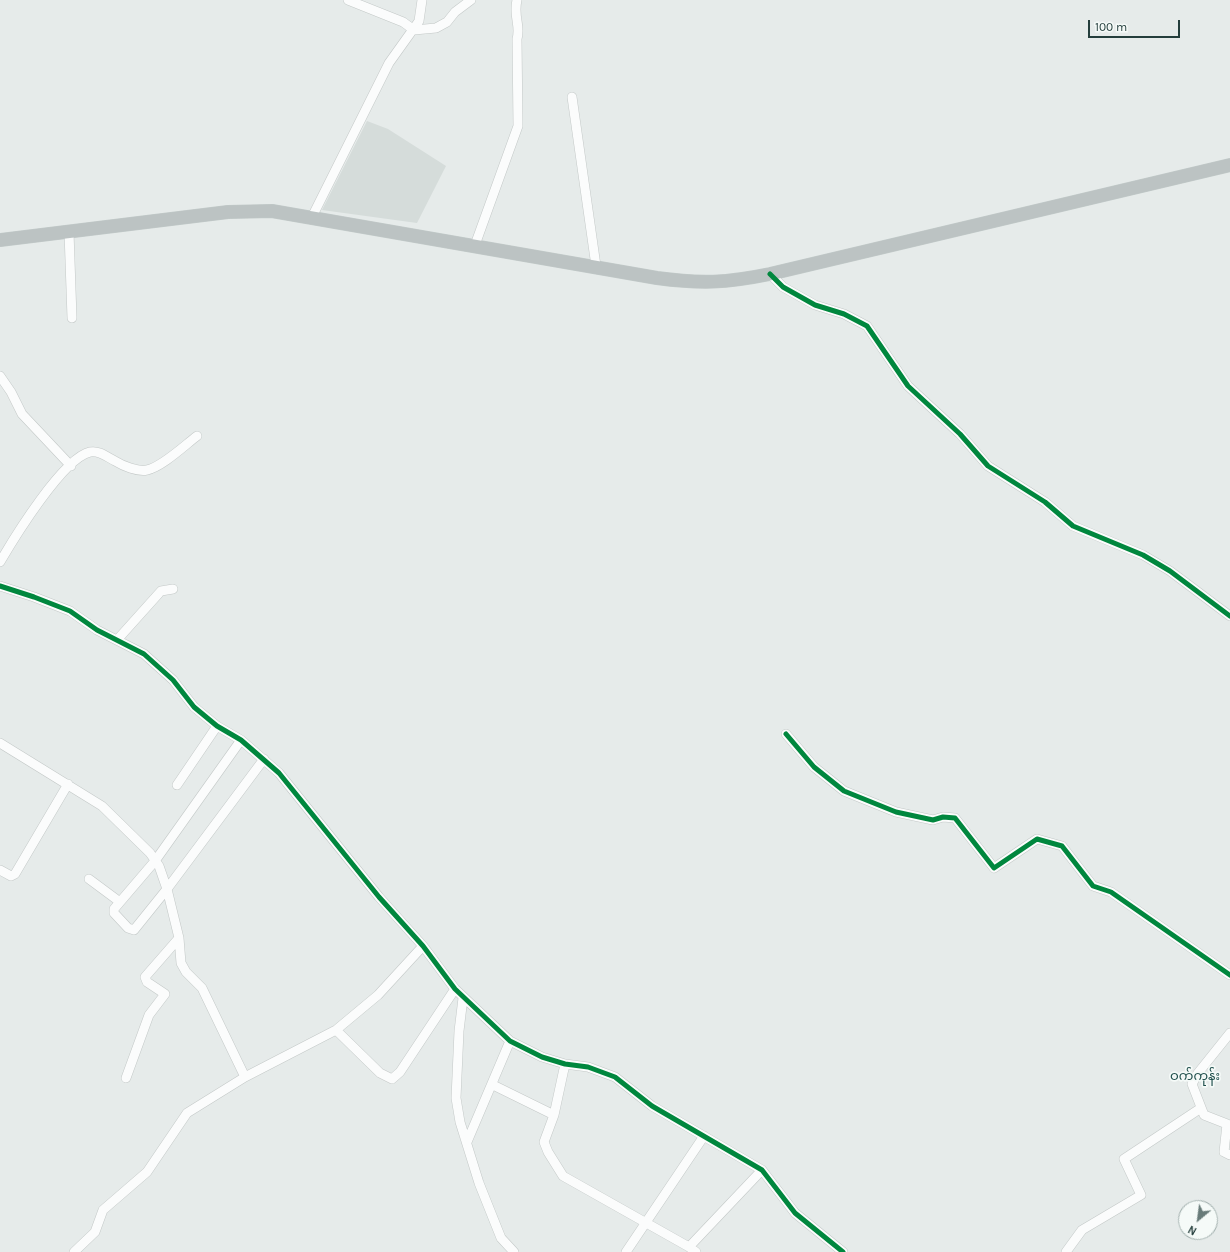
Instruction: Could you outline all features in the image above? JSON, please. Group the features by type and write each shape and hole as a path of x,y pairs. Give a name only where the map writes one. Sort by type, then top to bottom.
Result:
{"highway":[{"path":"0,240 243,210 272,211 690,283 725,282 770,274 1230,165"}],"street":[{"path":"348,0 402,22 414,30 436,28 447,22 455,12 471,0"},
{"path":"312,217 389,63 419,21 422,0"},
{"path":"475,245 518,126 517,39 519,31 515,16 517,0"},
{"path":"572,97 596,266"},
{"path":"69,232 72,318"},
{"path":"770,274 783,287 815,305 844,314 867,326 908,386 960,434 988,466 1045,502 1073,526 1143,554 1170,571 1230,616"},
{"path":"0,376 11,392 22,414 71,466"},
{"path":"0,562 26,518 53,483 80,456 90,452 100,453 120,464 146,470 158,465 197,436"},
{"path":"0,586 70,610 97,630 144,654 173,680 194,706 217,726 241,740 264,759 279,773 379,897 424,946 455,989 510,1041 542,1057 565,1064 588,1068 615,1077 652,1106 762,1170 795,1213 843,1252"},
{"path":"117,640 161,592 173,589"},
{"path":"177,785 217,726"},
{"path":"786,734 814,767 844,791 896,812 933,820 942,817 954,818 994,868 1036,839 1062,846 1093,886 1111,892 1230,975"},
{"path":"241,740 155,861 114,909 114,913 128,928 134,930 167,889 264,759"},
{"path":"0,743 102,806 159,866 167,889 179,938 181,962 186,972 202,988 245,1077"},
{"path":"0,870 11,876 15,874 68,784"},
{"path":"89,879 120,902"},
{"path":"126,1078 149,1015 165,994 147,982 145,977 179,938"},
{"path":"74,1252 96,1232 102,1210 148,1172 187,1113 245,1077 336,1030 378,995 424,946"},
{"path":"336,1030 380,1073 392,1080 400,1072 455,989"},
{"path":"463,998 459,1031 456,1098 460,1122 478,1183 501,1238 514,1252"},
{"path":"1230,1033 1198,1073 1192,1084 1204,1115 1227,1124 1224,1152 1230,1155"},
{"path":"467,1142 493,1085 510,1041"},
{"path":"565,1064 554,1115 544,1142 548,1152 563,1176 693,1249 762,1170"},
{"path":"493,1085 554,1115"},
{"path":"1066,1252 1082,1230 1141,1195 1124,1159 1201,1108"},
{"path":"626,1252 704,1136"}],"shaded area":[{"path":"367,121 388,129 446,166 417,223 322,210"}],"cycle path":[{"path":"770,274 783,287 815,305 844,314 867,326 908,386 960,434 988,466 1045,502 1073,526 1143,555 1170,571 1230,616"},
{"path":"0,586 70,611 97,630 144,654 173,680 194,707 217,726 241,740 279,773 379,897 423,946 455,989 510,1041 542,1057 565,1064 588,1067 615,1077 652,1106 762,1170 795,1213 843,1252"},
{"path":"786,734 814,767 844,791 896,812 933,820 943,817 955,818 994,868 1037,839 1062,846 1093,886 1111,892 1230,975"}],"district":[{"name":"ဝက်ကုန်း","path":"1195,1076"}]}
